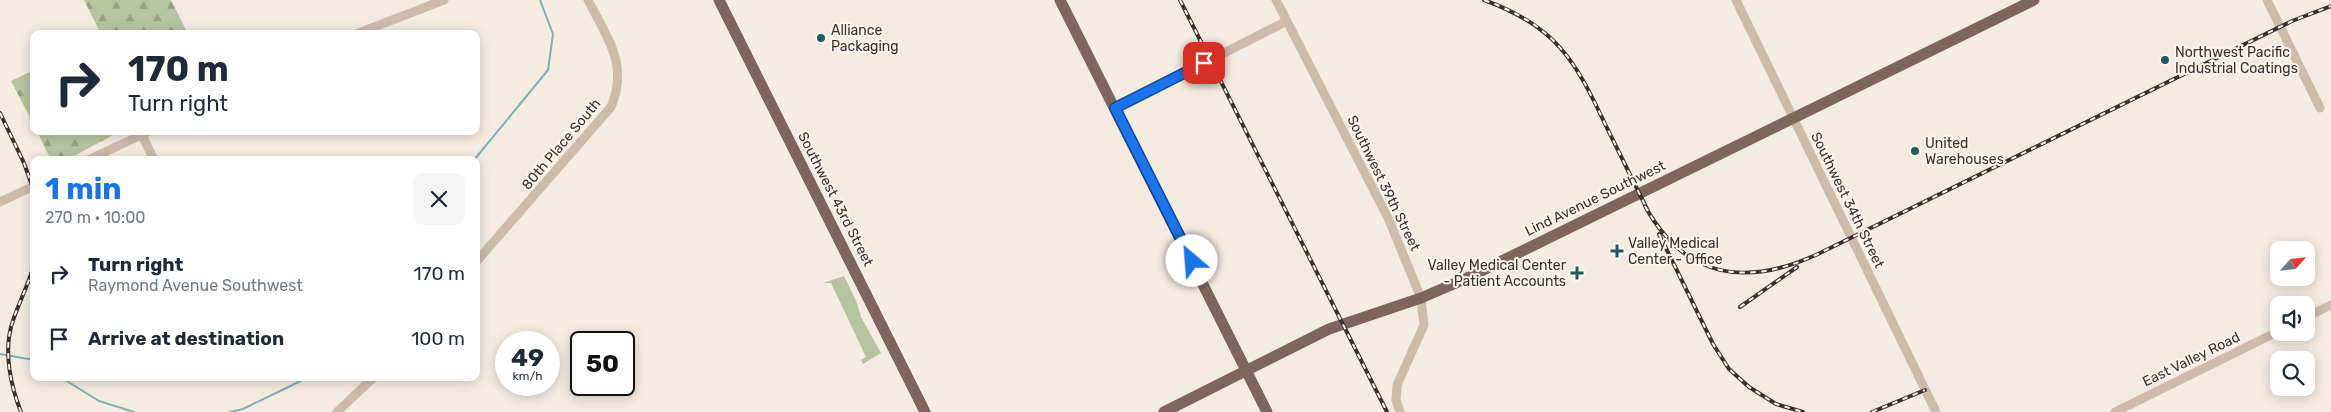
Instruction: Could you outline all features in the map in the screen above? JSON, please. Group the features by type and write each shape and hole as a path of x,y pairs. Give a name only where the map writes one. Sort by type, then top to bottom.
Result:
{"main road":[{"name":"Southwest 43rd Street","path":"719,0 925,412"},
{"path":"1060,0 1267,412"},
{"name":"Lind Avenue Southwest","path":"1164,412 1246,369 1329,329 1421,298 1465,279 2034,0"}],"street":[{"path":"366,30 444,0"},
{"name":"80th Place South","path":"480,257 611,107 619,85 618,69 613,51 588,0"},
{"name":"Southwest 39th Street","path":"1276,0 1389,220 1421,298 1424,325 1397,385 1396,400 1400,412"},
{"name":"Southwest 34th Street","path":"1736,0 1936,412"},
{"path":"2267,0 2320,108"},
{"path":"1115,108 1287,21"},
{"path":"97,156 142,135"},
{"path":"147,135 153,156"},
{"path":"0,202 30,188"},
{"path":"2315,313 2331,305"},
{"name":"East Valley Road","path":"2115,412 2270,335"},
{"path":"337,412 370,381"}],"green space":[{"path":"84,0 171,0 186,30 99,30"},
{"path":"30,72 30,117 11,81"},
{"path":"39,135 113,135 74,156 49,156"},
{"path":"844,276 857,303 861,317 881,353 863,364 861,360 866,357 831,283 823,283"}],"waterway":[{"path":"477,156 548,70 553,34 540,0"},
{"path":"0,354 30,359"},
{"path":"67,381 99,401 134,412"},
{"path":"230,412 243,409 301,381"}],"railway":[{"path":"1180,0 1387,412"},
{"path":"1484,0 1509,10 1529,21 1546,34 1573,64 1595,103 1648,211"},
{"path":"1645,206 1661,230 1679,249 1699,262 1720,270 1743,273 1767,271 1792,264 1818,254 2292,21 2331,6"},
{"path":"0,113 30,180"},
{"path":"1659,234 1713,344 1729,369 1749,387 1776,404 1803,412"},
{"path":"1740,307 1797,267"},
{"path":"21,412 14,392 8,348 13,319 30,278"},
{"path":"1872,412 1925,390"}],"place":[{"name":"Alliance Packaging","path":"821,38"},
{"name":"Northwest Pacific Industrial Coatings","path":"2165,60"},
{"name":"United Warehouses","path":"1915,151"},
{"name":"Valley Medical Center - Office","path":"1617,251"},
{"name":"Valley Medical Center - Patient Accounts","path":"1577,273"}],"route":[{"path":"1192,261 1115,108 1204,63"}]}
